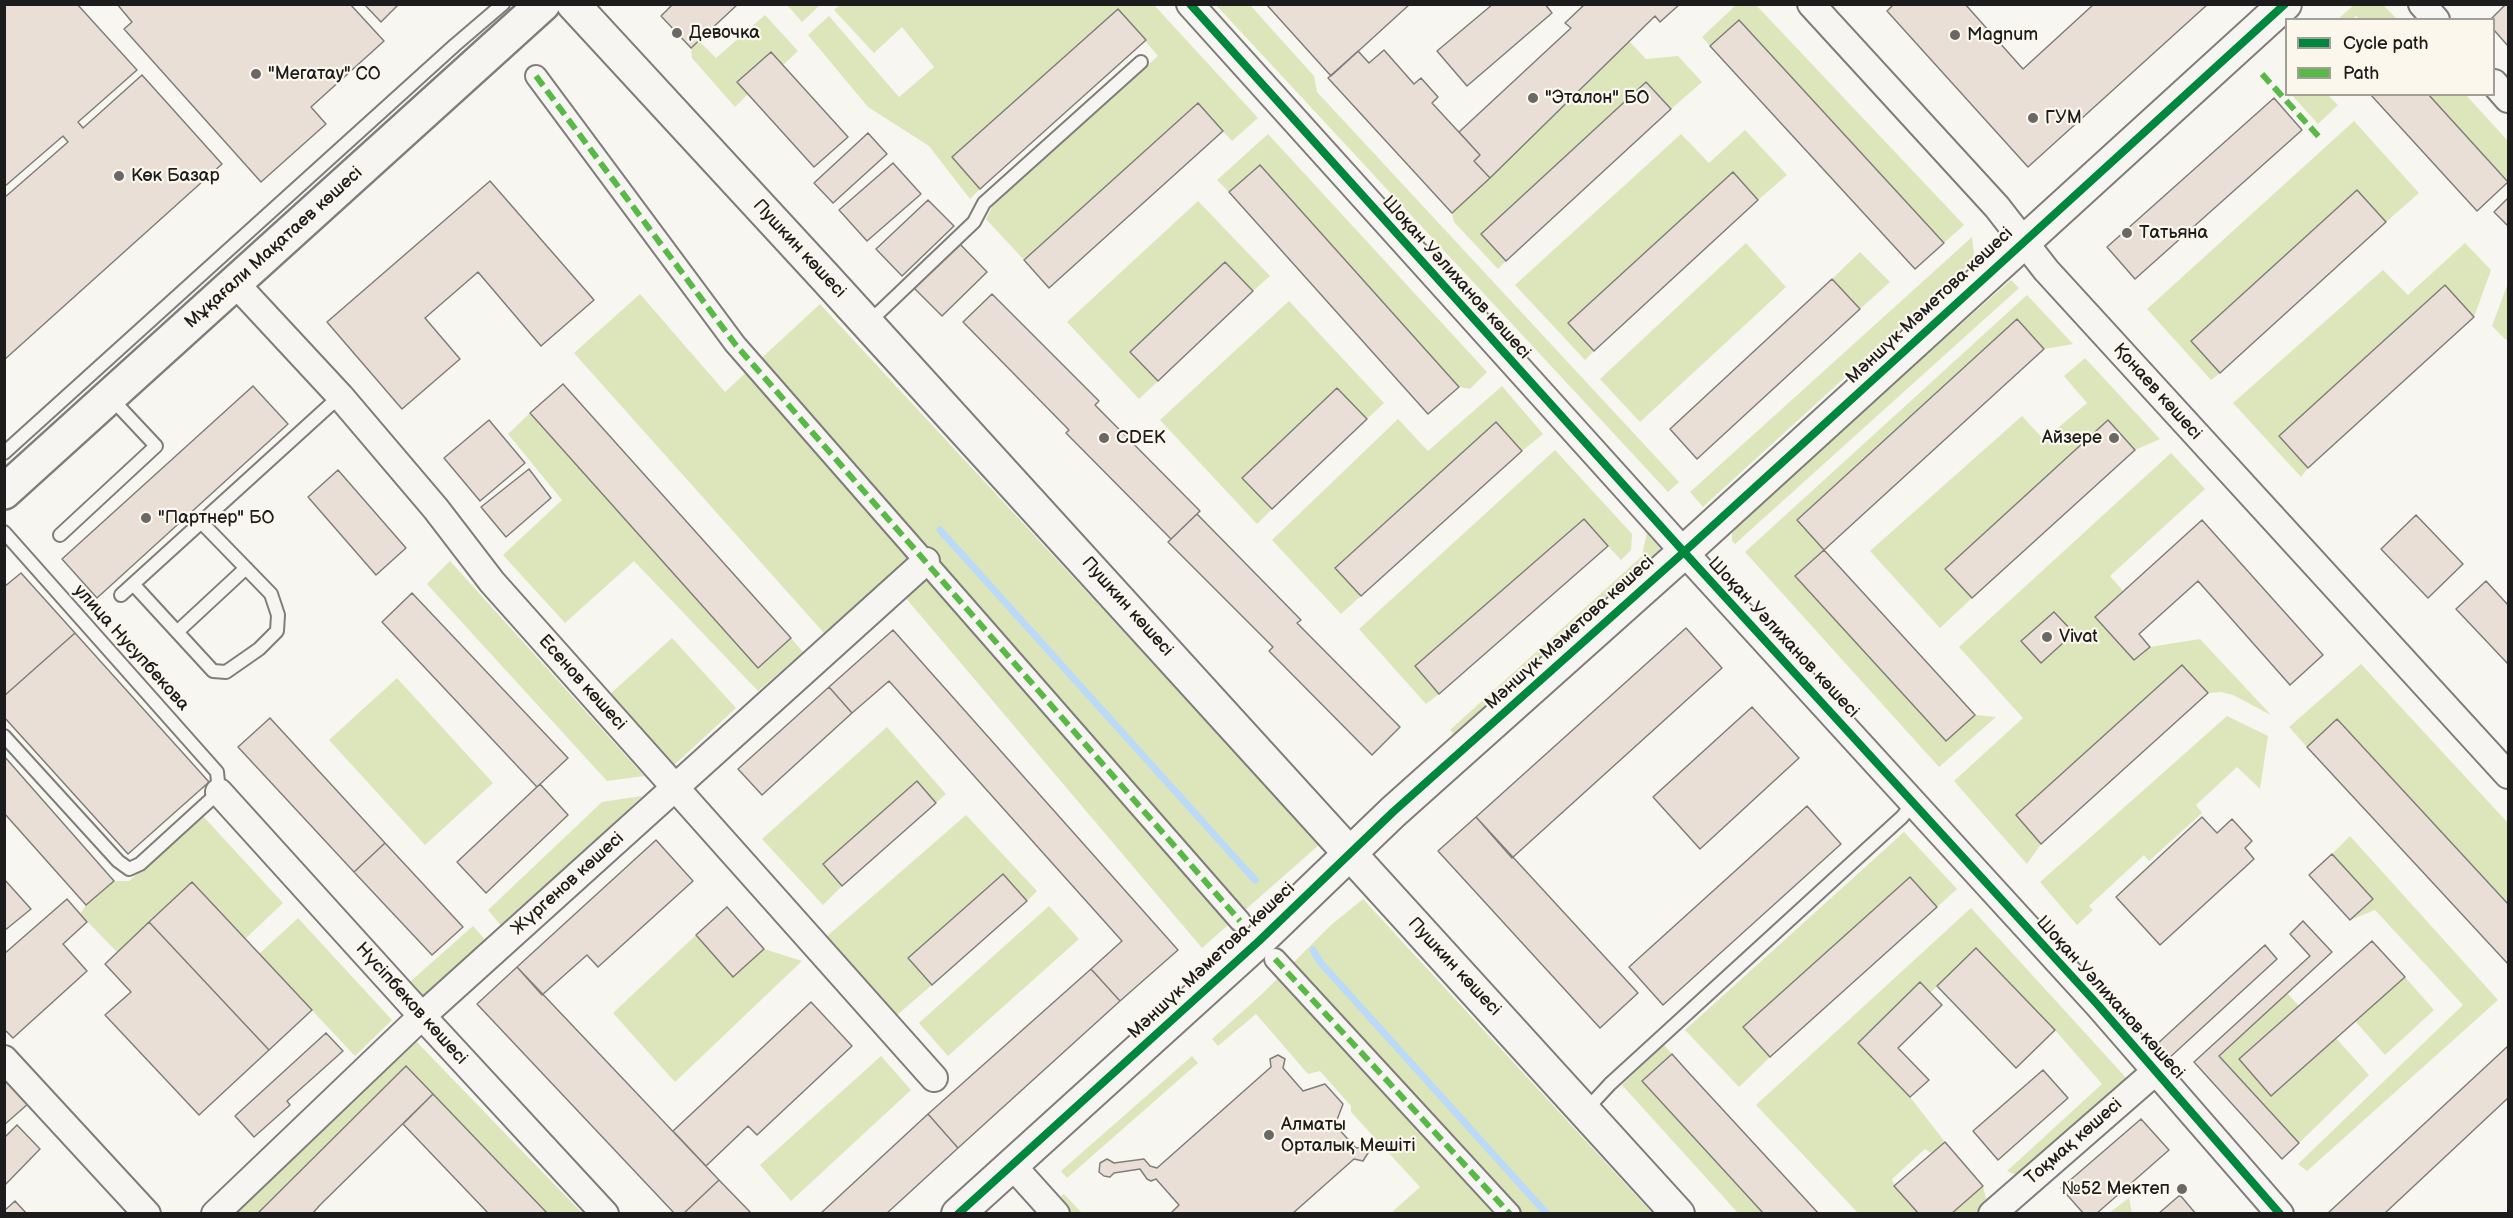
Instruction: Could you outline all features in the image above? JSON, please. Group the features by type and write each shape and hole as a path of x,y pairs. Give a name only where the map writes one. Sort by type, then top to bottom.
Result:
{"main road":[{"name":"Мұқағали Мақатаев көшесі","path":"4,492 543,4"}],"street":[{"name":"Пушкин көшесі","path":"573,4 868,324 1678,1214"},
{"name":"Шоқан Уәлиханов көшесі","path":"1190,4 1684,552 1914,802 2156,1071 2280,1214"},
{"name":"Қонаев көшесі","path":"1811,4 1989,199 2046,270 2508,775"},
{"name":"Мәншүк Мәметова көшесі","path":"958,1214 1252,948 1349,851 1684,552 2285,4"},
{"path":"2422,4 2434,18"},
{"path":"536,76 735,344 1240,921"},
{"path":"2495,85 2508,99"},
{"name":"Есенов көшесі","path":"236,283 340,396 436,509 492,582 934,1078"},
{"name":"Жүргенов көшесі","path":"215,1214 422,1016 926,561"},
{"name":"Нүсіпбеков көшесі","path":"219,792 605,1214"},
{"path":"1275,959 1510,1214"},
{"path":"4,1059 147,1214"},
{"name":"Тоқмақ көшесі","path":"1992,1214 2156,1071"},
{"path":"1011,1164 1056,1214"}],"lane":[{"path":"4,453 503,4"},
{"path":"868,324 974,222 984,203 1141,62"},
{"path":"60,535 156,446 110,396"},
{"path":"121,595 340,396"},
{"path":"133,584 213,671 226,672 259,649 277,630 278,615 271,594 201,522"},
{"name":"улица Нусупбекова","path":"4,532 217,772 219,792"},
{"path":"177,632 246,568"},
{"path":"4,736 118,861 129,868 140,864 219,792"},
{"path":"1585,1111 1618,1076 1902,817 1914,802"}],"green space":[{"path":"787,5 820,5 802,22"},
{"path":"840,5 1154,5 1258,118 1232,141 1197,103 1024,260 986,219 993,205 1158,56 1118,9 953,157 980,189 970,199 929,146 868,107 808,35 829,16 899,97 934,67 902,27 874,53 834,10"},
{"path":"1216,5 1250,5 1314,76 1317,92 1679,482 1668,492"},
{"path":"1736,5 1756,5 1964,225 1944,243 1739,20 1710,46 1702,37"},
{"path":"2354,5 2383,5 2396,18 2358,18 2356,16 2339,18"},
{"path":"765,15 798,51 783,65 771,52 738,82 748,94 735,107 692,58 691,48 699,41 716,58"},
{"path":"1629,41 1646,59 1678,56 1702,82 1671,109 1645,82 1481,234 1506,261 1498,269 1454,222 1452,213"},
{"path":"2293,96 2329,96 2338,105 2318,124"},
{"path":"2429,96 2467,96 2508,141 2508,181"},
{"path":"2354,121 2419,193 2386,222 2357,190 2191,341 2220,373 2211,380 2147,309"},
{"path":"1745,130 1787,175 1758,200 1733,173 1569,324 1594,351 1585,360 1515,285 1681,134 1709,163"},
{"path":"1268,134 1487,372 1470,389 1459,387 1260,165 1229,192 1217,180"},
{"path":"1198,201 1270,276 1253,291 1225,262 1131,352 1158,381 1139,399 1067,322"},
{"path":"1972,237 1974,254 1968,265 1703,507 1690,492"},
{"path":"1746,243 1786,287 1640,422 1600,379"},
{"path":"2465,243 2491,270 2474,317 2444,285 2280,436 2308,468 2301,477 2233,403 2383,270 2408,295"},
{"path":"1860,252 1890,282 1860,309 1832,279"},
{"path":"2011,280 2019,288 1735,544 1732,541 1732,533 1749,512"},
{"path":"2508,283 2508,338 2506,340 2492,326"},
{"path":"640,294 725,392 820,304 1320,844 1202,948 888,577 824,633 574,353"},
{"path":"2027,295 2073,344 2044,349 2017,319 1824,550 1796,575 1946,741 1975,715 1996,717 1939,767 1745,552"},
{"path":"1289,301 1384,403 1367,419 1337,388 1243,478 1272,509 1257,524 1160,420"},
{"path":"2085,358 2160,439 2135,450 2108,421 1945,569 1972,598 1940,628 1870,551 2022,416 2044,440 2087,403 2064,376"},
{"path":"1502,386 1543,434 1522,451 1496,423 1335,567 1361,596 1341,614 1272,540 1398,419 1428,451"},
{"path":"530,413 757,667 791,638 803,652 758,691 634,561 565,623 503,555 562,500 508,434"},
{"path":"1555,450 1632,534 1631,550 1621,560 1583,519 1415,666 1439,694 1426,704 1359,629"},
{"path":"2171,453 2205,489 2110,576 2123,591 2095,617 2134,660 2150,647 2200,639 2271,715 2233,695 2221,692 2208,693 2182,665 2016,815 2041,844 2027,864 1954,781 2023,718 1959,647"},
{"path":"1647,532 1660,548 1656,562 1458,739 1450,730 1642,556"},
{"path":"450,561 644,776 607,781 427,584"},
{"path":"672,638 736,708 672,767 607,697"},
{"path":"2361,664 2508,823 2508,904 2337,720 2307,747 2289,727"},
{"path":"397,678 493,783 425,845 329,740"},
{"path":"2227,716 2268,736 2260,789 2237,767 2196,805 2202,813 2149,861 2144,855 2089,906 2093,910 2077,925 2040,882"},
{"path":"887,727 946,794 936,803 916,781 823,864 842,886 823,905 762,839"},
{"path":"642,796 503,928 488,910 602,802"},
{"path":"966,815 1037,891 1027,901 1002,874 908,958 932,985 897,1015 826,937"},
{"path":"203,816 283,903 245,939 192,882 117,952 80,914 86,905 114,881 129,881"},
{"path":"1904,832 1957,889 1937,907 1910,877 1743,1027 1770,1057 1739,1087 1685,1030"},
{"path":"2350,836 2498,1000 2307,1171 2298,1164 2463,1005 2375,910 2350,920 2332,854"},
{"path":"1363,899 1652,1213 1391,1213 1420,1187 1351,1112 1351,1106 1320,1071 1308,1074 1256,1014 1218,1046 1212,1039 1263,993 1331,925"},
{"path":"1049,906 1079,939 948,1056 919,1023"},
{"path":"1971,908 2129,1081 2020,1177 2007,1171 2102,1084 2055,1030 1976,949 1930,993 1920,983 1858,1042 1910,1097 1945,1142 1931,1153 1925,1149 1892,1179 1895,1186 1919,1213 1858,1213 1756,1105"},
{"path":"298,918 392,1020 355,1056 259,954"},
{"path":"473,926 488,943 426,999 411,981"},
{"path":"696,935 733,977 764,949 802,961 675,1082 613,1013"},
{"path":"2405,977 2434,1010 2385,1055 2355,1021"},
{"path":"2287,993 2299,1006 2239,1059 2271,1095 2336,1038 2369,1075 2299,1143 2219,1056"},
{"path":"412,1037 582,1213 548,1213 406,1066 257,1213 230,1214"},
{"path":"1664,1045 1672,1054 1642,1082 1764,1213 1738,1213 1622,1085"},
{"path":"881,1056 911,1090 791,1201 760,1165"},
{"path":"1192,1056 1198,1063 1067,1178 1061,1171"},
{"path":"1983,1186 1987,1203 1975,1213 1951,1214"},
{"path":"1064,1194 1082,1213 1070,1213 1057,1200"},
{"path":"2129,1198 2132,1213 2109,1213"}],"building":[{"name":"Көк Базар","path":"4,4 77,4 137,70 78,122 83,128 142,75 222,164 4,360 4,198 68,142 63,136 4,187"},
{"name":"\"Мегатау\" СО","path":"117,4 350,4 384,41 311,107 326,124 261,182 124,29 132,22"},
{"name":"\"Мегатау\" СО","path":"364,4 399,4 381,22"},
{"path":"673,4 738,4 691,48 661,16"},
{"path":"1266,4 1410,4 1331,76"},
{"name":"\"Эталон\" БО","path":"1493,4 1545,4 1552,13 1467,86 1437,51"},
{"name":"\"Эталон\" БО","path":"1585,4 1680,4 1660,22 1655,16 1490,178 1474,161 1480,155 1459,132 1571,28 1565,23"},
{"name":"ГУМ","path":"1894,4 1965,4 2023,69 2094,4 2208,4 2028,167 1887,11"},
{"path":"2508,4 2508,46 2495,31 2495,18 2492,18"},
{"path":"1118,9 1146,40 980,189 952,157"},
{"path":"1739,20 1944,243 1915,269 1710,46"},
{"path":"1384,50 1414,84 1421,78 1438,97 1432,103 1480,155 1474,161 1490,178 1452,213 1328,78 1358,51 1369,63"},
{"path":"771,52 848,137 814,167 737,82"},
{"path":"1646,82 1671,109 1506,261 1481,234"},
{"path":"2372,96 2430,96 2508,182 2477,211"},
{"path":"2274,98 2302,130 2135,279 2107,247"},
{"path":"1198,103 1223,131 1049,288 1024,260"},
{"path":"868,133 887,154 833,203 814,183"},
{"path":"893,163 921,194 867,241 839,210"},
{"path":"1260,165 1459,387 1428,414 1229,192"},
{"path":"1733,172 1758,200 1594,351 1568,323"},
{"path":"490,181 594,300 541,346 478,272 425,318 460,359 402,409 327,322"},
{"path":"2357,190 2386,222 2220,373 2191,341"},
{"path":"2508,198 2508,226 2494,212"},
{"path":"928,200 954,226 902,276 876,249"},
{"path":"957,241 987,272 942,316 912,286"},
{"path":"1225,262 1253,291 1158,381 1130,352"},
{"path":"1832,279 1860,309 1697,459 1670,429"},
{"path":"2445,285 2474,317 2308,468 2279,436"},
{"path":"992,294 1099,401 1095,405 1200,511 1171,539 1066,433 1069,430 963,322"},
{"path":"2017,319 2044,349 1824,550 1797,520"},
{"path":"563,384 791,638 758,668 530,413"},
{"name":"\"Партнер\" БО","path":"253,386 288,424 97,598 62,559"},
{"path":"1337,388 1367,419 1272,509 1242,478"},
{"path":"489,420 525,463 480,501 444,458"},
{"path":"2108,420 2135,450 1972,598 1945,569"},
{"path":"1496,422 1522,451 1361,596 1335,568"},
{"path":"529,469 551,498 506,537 481,507"},
{"path":"338,470 406,548 376,575 308,497"},
{"path":"1197,514 1301,620 1297,623 1400,727 1372,755 1269,651 1273,647 1168,542"},
{"path":"2416,515 2463,564 2428,598 2381,549"},
{"path":"1584,519 1608,546 1439,694 1415,666"},
{"path":"2202,520 2323,655 2290,685 2198,581 2139,634 2150,647 2134,660 2095,617"},
{"path":"1824,550 1975,715 1946,741 1795,576"},
{"path":"21,573 75,633 4,696 4,587"},
{"path":"2486,581 2508,605 2508,664 2456,609"},
{"path":"412,593 568,758 537,787 382,622"},
{"name":"Vivat","path":"2054,612 2074,633 2041,663 2021,641"},
{"path":"1686,628 1722,668 1512,858 1476,817"},
{"path":"893,630 1178,950 1120,1001 1091,969 1122,941 889,681 852,713 829,687"},
{"path":"75,633 209,782 128,854 4,717 4,696"},
{"path":"2182,665 2208,693 2041,844 2016,815"},
{"path":"829,687 852,713 762,795 738,769"},
{"path":"1752,707 1799,758 1700,849 1653,797"},
{"path":"270,718 385,843 354,872 238,747"},
{"path":"2337,719 2508,904 2508,964 2307,747"},
{"path":"4,756 114,881 86,905 4,813"},
{"path":"917,781 936,803 842,886 823,864"},
{"path":"540,784 568,815 486,893 457,862"},
{"path":"1807,806 1841,844 1663,1005 1629,967"},
{"path":"1476,817 1638,993 1600,1028 1438,851"},
{"path":"2202,817 2217,833 2232,819 2252,841 2245,848 2254,859 2160,945 2116,897"},
{"path":"656,840 693,881 598,967 587,955 542,995 517,967"},
{"path":"385,843 463,927 432,955 354,872"},
{"path":"2332,854 2373,899 2350,920 2309,875"},
{"path":"1003,874 1027,901 932,985 908,958"},
{"path":"1910,877 1937,907 1770,1057 1743,1027"},
{"path":"4,879 31,909 4,931"},
{"path":"192,882 312,1010 269,1050 149,922"},
{"path":"67,899 87,922 63,944 87,971 13,1038 4,1029 4,954"},
{"path":"727,907 764,949 733,977 696,935"},
{"path":"2303,921 2332,952 2219,1056 2299,1143 2282,1159 2194,1062 2310,956 2290,934"},
{"path":"149,922 269,1050 199,1115 105,1015 131,992 105,964"},
{"path":"2372,941 2405,977 2271,1096 2239,1059"},
{"path":"2265,945 2277,959 2168,1059 2156,1045"},
{"path":"1976,948 2055,1030 2016,1068 1937,986"},
{"path":"517,967 719,1180 683,1214 675,1214 477,1004"},
{"path":"1091,969 1120,1001 958,1148 928,1114"},
{"path":"1920,982 1942,1005 1898,1048 1929,1080 1910,1097 1858,1043"},
{"path":"811,1002 852,1046 757,1135 748,1126 706,1166 673,1131"},
{"path":"326,1033 343,1051 287,1101 290,1105 254,1137 235,1116"},
{"path":"2508,1046 2508,1098 2384,1214 2327,1214"},
{"path":"1672,1054 1819,1214 1764,1214 1642,1081"},
{"name":"Алматы Орталық Мешіті","path":"1278,1055 1285,1059 1283,1068 1303,1091 1325,1084 1343,1104 1335,1125 1356,1148 1364,1147 1368,1153 1363,1161 1354,1159 1292,1214 1170,1214 1179,1205 1156,1179 1151,1181 1147,1179 1140,1169 1114,1173 1110,1177 1099,1172 1100,1163 1107,1159 1114,1163 1144,1159 1150,1166 1157,1168 1271,1067 1270,1059"},
{"path":"406,1066 433,1094 312,1214 257,1214"},
{"path":"2043,1070 2068,1098 1998,1160 1973,1131"},
{"path":"4,1077 29,1103 4,1125"},
{"path":"433,1094 548,1214 489,1214 403,1124"},
{"path":"928,1114 958,1148 886,1214 820,1214"},
{"path":"2141,1119 2169,1150 2096,1214 2084,1214 2061,1188"},
{"path":"17,1125 40,1149 4,1186 4,1138"},
{"path":"1945,1142 1983,1186 1951,1214 1919,1214 1894,1186"},
{"path":"719,1180 752,1214 683,1214"},
{"path":"2180,1195 2196,1214 2158,1214"},
{"path":"15,1201 27,1214 4,1214 4,1211"}],"waterway":[{"path":"940,530 1255,880"},
{"path":"1313,950 1320,962 1547,1214"}],"marked path":[{"path":"2262,74 2320,138"},
{"path":"536,76 735,344 1240,921"},
{"path":"1275,959 1510,1214"}],"cycle path":[{"path":"1190,4 1684,552 2098,1005 2280,1214"},
{"path":"958,1214 1259,941 1393,812 1684,552 2285,4"}],"place":[{"name":"Девочка","path":"677,33"},
{"name":"Magnum","path":"1955,35"},
{"name":"\"Мегатау\" СО","path":"256,74"},
{"name":"\"Эталон\" БО","path":"1533,98"},
{"name":"ГУМ","path":"2033,118"},
{"name":"Көк Базар","path":"119,176"},
{"name":"Татьяна","path":"2127,233"},
{"name":"CDEK","path":"1104,438"},
{"name":"Айзере","path":"2114,438"},
{"name":"\"Партнер\" БО","path":"146,518"},
{"name":"Vivat","path":"2047,637"},
{"name":"Алматы Орталық Мешіті","path":"1269,1135"},
{"name":"№52 Мектеп","path":"2182,1189"}]}
